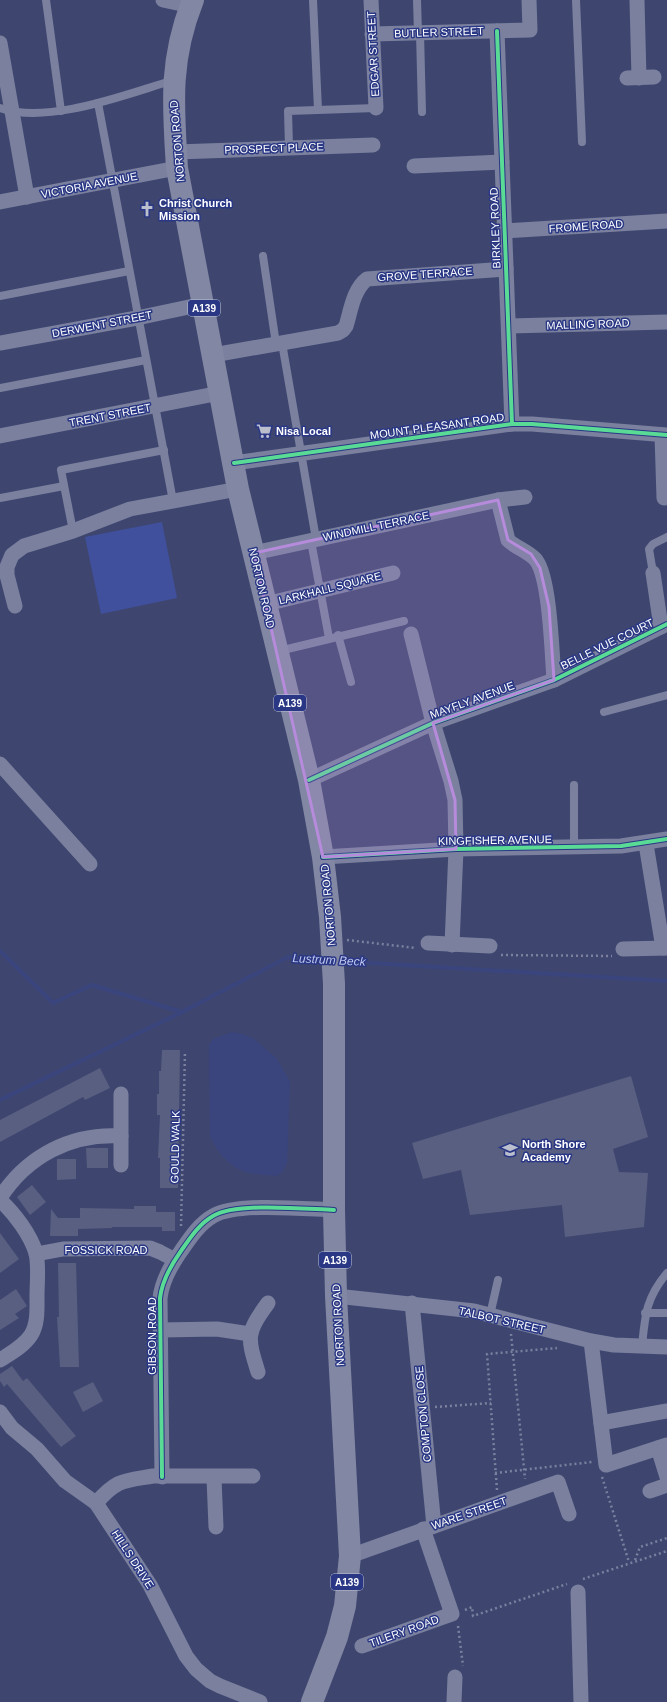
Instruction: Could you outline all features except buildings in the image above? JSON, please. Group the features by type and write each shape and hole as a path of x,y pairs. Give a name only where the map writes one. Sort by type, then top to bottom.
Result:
{"main road":[{"name":"NORTON ROAD","path":"192,3 178,50 174,80 173,117 177,160 238,489 309,780 323,856 332,956 336,1296 350,1556 345,1606 336,1637 312,1702"}],"street":[{"path":"163,0 192,3"},
{"name":"EDGAR STREET","path":"371,0 376,108"},
{"name":"BUTLER STREET","path":"372,34 530,30 529,0"},
{"path":"637,0 640,78"},
{"name":"BIRKLEY ROAD","path":"496,31 512,424"},
{"path":"0,43 7,110 27,197"},
{"name":"PROSPECT PLACE","path":"177,160 289,147 373,145"},
{"name":"VICTORIA AVENUE","path":"0,202 112,181 177,160"},
{"path":"414,166 502,162"},
{"name":"FROME ROAD","path":"504,231 667,221"},
{"name":"GROVE TERRACE","path":"212,355 338,333 343,330 357,291 361,284 367,279 506,269"},
{"name":"DERWENT STREET","path":"0,344 203,304"},
{"name":"MALLING ROAD","path":"509,326 667,322"},
{"name":"TRENT STREET","path":"0,436 220,393"},
{"name":"MOUNT PLEASANT ROAD","path":"234,464 301,453 512,424 532,424 664,435"},
{"path":"664,435 664,498"},
{"path":"15,606 7,575 8,567 12,555 24,546 73,531 130,509 238,489"},
{"name":"WINDMILL TERRACE","path":"254,553 498,500 524,497"},
{"path":"498,500 508,540 513,545 531,554 540,568 549,608 554,680"},
{"name":"LARKHALL SQUARE","path":"266,604 393,572"},
{"path":"653,573 664,626"},
{"name":"BELLE VUE COURT","path":"554,680 664,626"},
{"path":"411,634 433,723 451,781 455,800 456,849 452,944"},
{"name":"MAYFLY AVENUE","path":"309,780 433,723 554,680"},
{"path":"0,764 91,863"},
{"name":"KINGFISHER AVENUE","path":"323,856 456,849 621,846 646,844 667,839"},
{"path":"623,949 665,948 646,844"},
{"path":"428,943 490,946"},
{"path":"121,1094 121,1165"},
{"path":"0,1360 25,1342 34,1329 37,1311 36,1254 22,1226 0,1199 19,1172 40,1157 81,1138 105,1135 121,1136"},
{"name":"GIBSON ROAD","path":"162,1477 161,1289 175,1260 187,1241 207,1220 214,1215 232,1209 334,1210"},
{"name":"FOSSICK ROAD","path":"36,1254 63,1249 150,1248 175,1260"},
{"name":"TALBOT STREET","path":"336,1296 412,1303 474,1311 586,1340 614,1345 667,1347"},
{"path":"258,1372 250,1346 250,1334 256,1319 268,1303"},
{"name":"COMPTON CLOSE","path":"412,1303 422,1408 428,1527"},
{"path":"161,1330 217,1329 250,1334"},
{"path":"586,1340 601,1423 606,1463 663,1447 667,1477"},
{"path":"601,1423 667,1411"},
{"name":"HILLS DRIVE","path":"0,1412 12,1428 38,1449 65,1481 96,1503 156,1596 186,1656 196,1669 210,1681 260,1702"},
{"path":"96,1503 113,1485 120,1482 153,1476 214,1478 253,1476"},
{"path":"214,1478 216,1527"},
{"name":"WARE STREET","path":"350,1556 558,1482 569,1514"},
{"path":"650,1491 667,1485"},
{"name":"TILERY ROAD","path":"362,1646 452,1614 428,1527"},
{"path":"578,1584 581,1702"},
{"path":"454,1702 455,1677"}],"lane":[{"path":"46,0 61,111"},
{"path":"313,0 318,110"},
{"path":"417,0 422,112"},
{"path":"576,0 582,142"},
{"path":"7,110 61,111 98,103 174,80"},
{"path":"98,103 137,318 173,500"},
{"path":"289,147 288,111 376,108"},
{"path":"263,256 301,453 329,638"},
{"path":"0,296 129,271"},
{"path":"0,388 146,360"},
{"path":"73,531 61,470 164,450"},
{"path":"0,498 64,486"},
{"path":"653,573 649,549 652,544 667,537"},
{"path":"278,651 404,621"},
{"path":"338,636 351,682"},
{"path":"604,712 667,695"},
{"path":"574,786 574,847"},
{"path":"642,1346 645,1313 656,1287 667,1273"},
{"path":"490,1315 498,1280"},
{"path":"645,1313 667,1313"}],"path":[{"path":"510,1320 526,1493"},
{"path":"498,1503 487,1354 568,1347 586,1340"},
{"path":"422,1408 491,1403"},
{"path":"496,1473 606,1463 601,1479 629,1562"},
{"path":"635,1560 640,1547 667,1538"},
{"path":"455,1677 464,1676 458,1621 452,1614 472,1608 473,1616 578,1584 629,1562 667,1551"}],"highlighted area":[{"path":"498,500 508,540 531,554 540,568 549,607 554,680 433,723 455,800 456,849 323,857 254,553"}],"shaded area":[{"path":"162,522 177,598 101,614 85,537"},
{"path":"232,1032 243,1034 254,1039 277,1059 290,1082 287,1163 283,1171 277,1176 250,1173 234,1166 224,1158 216,1148 210,1136 209,1045 213,1039"}],"waterway":[{"path":"0,951 53,1003 92,985 182,1012"},
{"name":"Lustrum Beck","path":"0,1100 182,1012 288,957 326,960"},
{"name":"Lustrum Beck","path":"339,961 667,981"}],"cycle path":[{"path":"497,31 512,424"},
{"path":"234,463 512,424 532,424 667,435"},
{"path":"309,780 433,723 554,680 667,624"},
{"path":"323,857 456,849 621,846 667,839"},
{"path":"162,1477 160,1298 165,1279 177,1256 191,1236 203,1223 213,1216 224,1212 238,1209 272,1207 334,1210"}],"place":[{"name":"Christ Church Mission","path":"147,209"},
{"name":"Nisa Local","path":"264,431"},
{"name":"North Shore Academy","path":"510,1150"}]}
